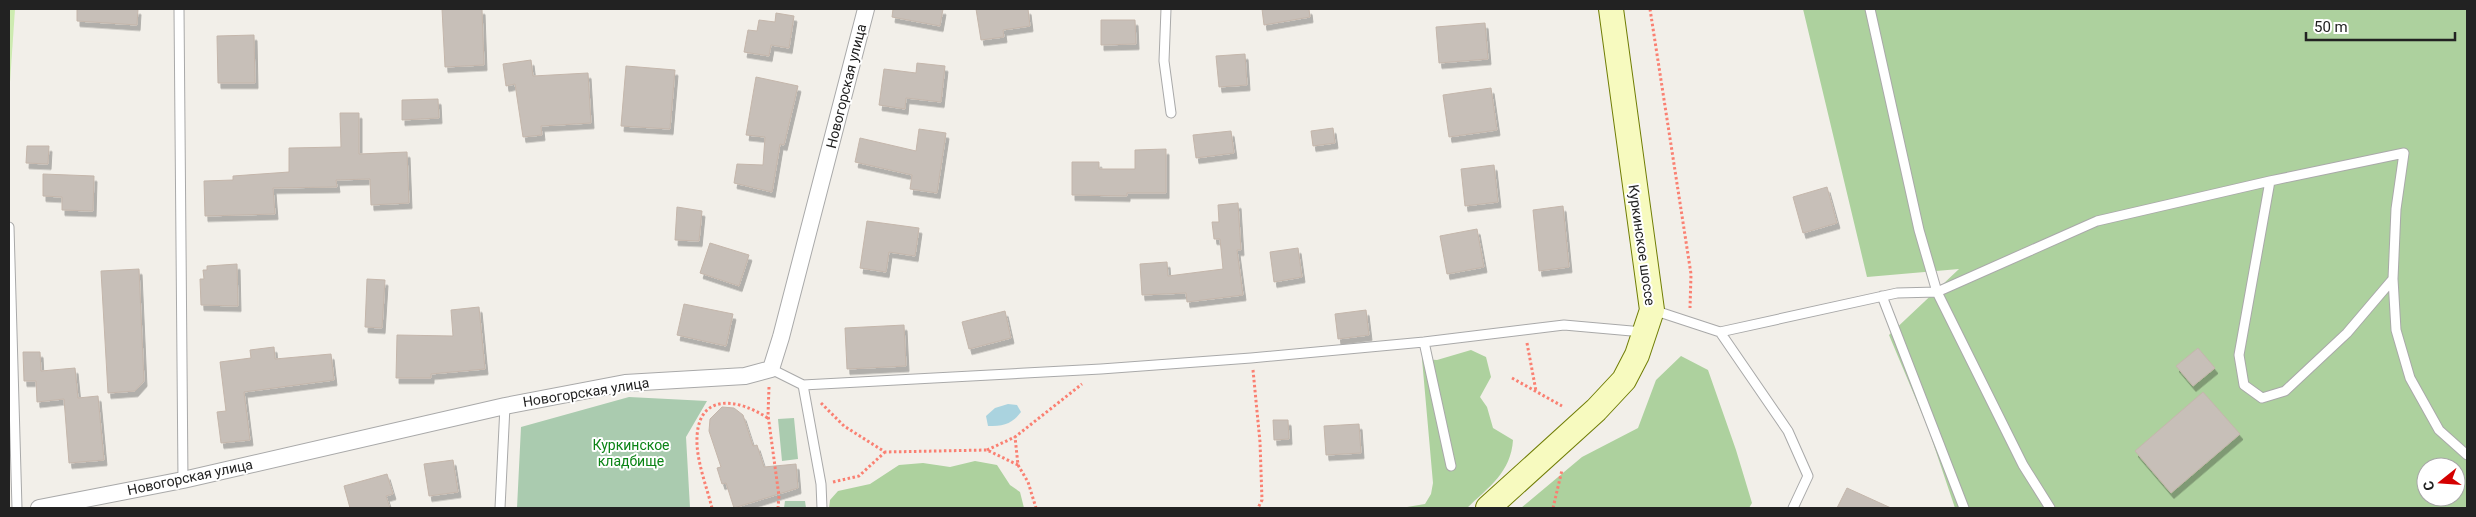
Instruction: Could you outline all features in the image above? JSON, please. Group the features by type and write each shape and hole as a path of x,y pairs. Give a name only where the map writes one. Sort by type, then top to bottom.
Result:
{"main road":[{"name":"Куркинское шоссе","path":"1488,508 1596,410 1624,380 1637,355 1652,310 1610,9"}],"street":[{"name":"Новогорская улица","path":"39,508 183,480 504,406 625,383 745,376 771,369 782,337 866,9"}],"lane":[{"path":"179,9 183,480"},
{"path":"1166,9 1164,61 1171,113"},
{"path":"1870,9 1919,230 1937,292 2022,465 2050,508"},
{"path":"1652,310 1720,332 1897,293 1937,292 2097,221 2270,181 2404,153 2396,209 2393,279 2396,330 2410,378 2439,430 2467,455"},
{"path":"2270,181 2239,355 2244,385 2262,398 2285,391 2347,333 2393,279"},
{"path":"9,227 17,508"},
{"path":"1882,296 1964,508"},
{"path":"771,369 803,385 1101,369 1252,358 1424,342 1564,325 1644,332"},
{"path":"1720,332 1788,431 1802,460 1808,476 1793,508"},
{"path":"1424,342 1451,466"},
{"path":"803,385 821,484 822,508"},
{"path":"500,508 504,406"}],"path":[{"path":"1650,9 1691,274 1689,321"},
{"path":"1524,330 1536,391"},
{"path":"1252,358 1260,442 1262,500 1258,508"},
{"path":"771,369 769,419 779,496 778,508"},
{"path":"803,385 844,426 885,452 987,450 1015,437 1101,369"},
{"path":"1512,378 1562,406"},
{"path":"712,508 698,445 700,422 708,411 721,402 736,403 757,411 769,419"},
{"path":"1015,437 1018,465 1028,482 1036,508"},
{"path":"987,450 1018,465"},
{"path":"821,484 859,476 885,452"},
{"path":"1553,508 1554,496"}],"green space":[{"path":"9,9 15,9 9,97"},
{"path":"1803,9 2467,9 2467,508 1955,508 1928,428 1889,335 1959,269 1867,277"},
{"path":"1471,350 1486,357 1491,377 1480,397 1487,407 1493,428 1513,440 1508,461 1498,478 1467,508 1401,508 1425,504 1431,494 1433,483 1422,359 1437,360"},
{"path":"1681,356 1708,370 1752,503 1749,508 1521,508 1582,457 1638,428 1656,380"},
{"name":"Куркинское кладбище","path":"629,397 707,401 686,437 690,508 517,508 521,427"},
{"path":"794,418 798,459 782,461 778,419"},
{"path":"975,461 997,465 1010,485 1020,492 1024,508 829,508 830,500 838,491 870,484 899,465 923,463 950,467"},
{"path":"785,501 805,501 806,508 784,508"}],"water":[{"path":"1008,404 1017,405 1021,412 1007,424 988,426 986,416 995,408"}],"building":[{"path":"77,9 138,9 137,25 77,21"},
{"path":"442,9 482,9 484,65 445,67"},
{"path":"893,9 943,9 940,26 892,17"},
{"path":"976,9 1028,9 1030,26 1003,30 1004,37 981,40"},
{"path":"1262,9 1309,9 1310,17 1264,25"},
{"path":"776,13 794,16 789,48 771,45 769,56 744,52 748,30 757,31 759,20 775,22"},
{"path":"1101,20 1135,20 1136,44 1101,45"},
{"path":"1485,23 1488,59 1439,63 1436,27"},
{"path":"254,35 255,83 218,83 217,36"},
{"path":"1245,54 1247,85 1219,87 1216,56"},
{"path":"531,60 533,76 588,73 591,123 541,126 542,135 523,137 515,84 506,86 503,64"},
{"path":"917,63 945,66 941,102 906,98 905,109 879,105 884,69 916,73"},
{"path":"626,66 675,70 670,129 621,126"},
{"path":"756,77 798,86 784,145 780,144 772,192 734,183 737,164 763,165 765,137 746,135"},
{"path":"1491,88 1497,130 1449,137 1443,95"},
{"path":"438,99 439,118 402,120 402,100"},
{"path":"340,113 359,113 359,154 407,152 409,203 371,205 370,179 336,180 337,187 273,188 275,214 205,216 204,181 233,180 233,176 289,172 289,148 341,147"},
{"path":"1333,128 1335,143 1313,146 1311,131"},
{"path":"919,129 946,133 937,193 910,189 912,175 855,162 860,138 916,151"},
{"path":"1231,131 1234,153 1196,158 1193,135"},
{"path":"27,146 49,146 48,164 26,163"},
{"path":"1166,149 1166,193 1127,193 1127,196 1072,195 1072,162 1099,162 1099,169 1135,169 1135,150"},
{"path":"1494,165 1498,202 1465,206 1461,169"},
{"path":"43,174 94,176 93,211 62,210 62,197 43,196"},
{"path":"1827,187 1837,223 1803,233 1793,197"},
{"path":"1238,203 1241,250 1237,250 1243,295 1187,302 1186,293 1142,295 1140,264 1167,262 1168,276 1223,269 1220,239 1214,239 1212,222 1219,222 1218,205"},
{"path":"1563,206 1569,267 1539,271 1533,210"},
{"path":"677,207 702,211 699,241 675,240"},
{"path":"867,221 919,228 915,256 889,252 886,272 860,268"},
{"path":"1477,229 1484,267 1447,274 1440,236"},
{"path":"710,243 749,255 739,286 700,273"},
{"path":"1298,248 1302,277 1274,282 1270,252"},
{"path":"237,264 238,306 201,305 200,279 204,279 203,270 207,270 207,266"},
{"path":"139,269 144,381 135,391 108,393 101,271"},
{"path":"367,279 385,280 382,328 365,327"},
{"path":"684,304 733,314 726,346 677,335"},
{"path":"479,307 485,369 431,374 431,378 396,378 397,335 453,336 451,310"},
{"path":"1366,310 1369,335 1338,339 1335,314"},
{"path":"1005,311 1011,338 969,349 962,322"},
{"path":"904,325 906,366 847,369 845,328"},
{"path":"274,347 275,359 331,354 334,380 244,392 250,440 221,443 217,412 226,411 220,362 251,358 250,350"},
{"path":"2198,348 2215,368 2193,386 2176,366"},
{"path":"23,352 40,352 41,371 75,368 78,398 98,396 104,460 69,463 64,399 37,402 36,381 24,381"},
{"path":"2203,392 2240,434 2171,493 2135,451"},
{"path":"722,407 734,408 743,415 753,446 757,445 764,467 796,464 798,488 734,508 726,483 722,484 717,468 721,467 709,431 710,419"},
{"path":"1273,420 1288,420 1289,439 1274,440"},
{"path":"1359,424 1361,453 1326,455 1324,426"},
{"path":"453,460 458,492 429,496 424,464"},
{"path":"387,474 393,494 386,496 390,508 350,508 344,486"},
{"path":"1847,488 1891,508 1837,508"}]}
